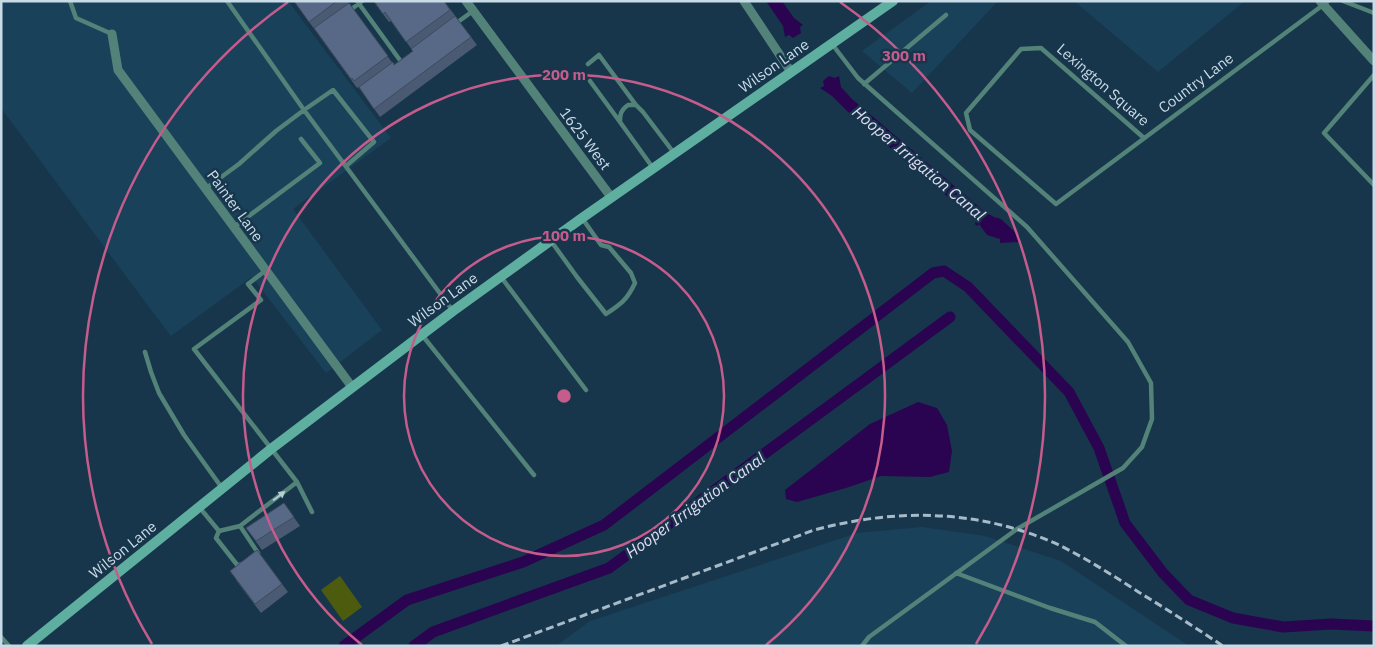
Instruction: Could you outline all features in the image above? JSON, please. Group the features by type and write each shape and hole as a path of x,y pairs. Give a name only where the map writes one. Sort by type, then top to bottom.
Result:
{"main road":[{"name":"Wilson Lane","path":"29,645 271,449 421,334 550,240 893,1"}],"street":[{"name":"1625 West","path":"466,1 611,197"},
{"path":"744,1 792,72"},
{"path":"1324,2 1374,61"},
{"name":"Painter Lane","path":"112,34 118,70 352,387"}],"lane":[{"path":"70,1 76,18 112,34"},
{"path":"227,1 304,110 453,311"},
{"path":"1344,1 1374,13"},
{"path":"344,14 359,2 402,63"},
{"name":"Country Lane","path":"1056,204 1324,2"},
{"path":"449,28 473,11"},
{"path":"864,84 946,15"},
{"path":"832,44 864,84 1026,227 1128,342 1151,383 1152,419 1142,447 1123,468 1016,529 869,637 862,646"},
{"name":"Lexington Square","path":"1056,204 970,130 966,113 1021,48 1041,48 1144,138"},
{"path":"588,64 599,55 636,106 643,112 674,153"},
{"path":"395,69 410,57"},
{"path":"1374,75 1324,133 1374,185"},
{"path":"590,81 653,168"},
{"path":"205,189 239,164 276,131 333,90 374,142 346,166"},
{"path":"620,122 620,114 623,109 628,105 636,106"},
{"path":"234,228 320,163 301,139"},
{"path":"550,240 576,277 606,314 616,308 629,296 635,283 631,273 609,247 601,245 582,218"},
{"path":"265,270 248,284 260,300 194,349 297,482 312,512"},
{"path":"500,276 586,390"},
{"path":"421,334 534,475"},
{"path":"145,352 159,393 184,436 222,488"},
{"path":"219,530 240,526 297,482"},
{"path":"199,507 219,530"},
{"path":"240,526 258,552 252,557"},
{"path":"219,530 216,538 238,566 244,562"},
{"path":"956,573 1050,608 1095,622 1126,646"},
{"path":"1,637 9,646"}],"shaded area":[{"path":"1,1 288,1 391,138 293,209 382,330 326,373 252,277 171,336 1,108"},
{"path":"931,1 998,1 912,93 862,51"},
{"path":"1074,1 1245,1 1158,72"},
{"path":"922,527 985,536 1061,561 1189,646 556,646 590,621 857,533"}],"green space":[{"path":"340,576 362,607 343,621 321,590"}],"water":[{"path":"766,1 782,1 794,18 803,25 800,27 801,33 793,38 789,35 785,37 783,26"},
{"path":"829,76 835,78 839,76 841,87 852,99 985,212 1001,219 1020,237 1020,242 1000,243 1000,239 987,235 979,224 977,226 975,224 976,221 832,96 820,88 824,86 823,81"},
{"path":"918,402 937,408 947,425 952,451 949,472 930,477 881,476 797,502 786,499 785,490 870,424"}],"building":[{"path":"294,1 337,1 309,22"},
{"path":"374,1 444,1 450,10 406,42 385,12 383,14"},
{"path":"349,3 388,56 354,81 314,28"},
{"path":"455,16 471,37 374,109 359,87 393,62 394,65 413,51 411,49"},
{"path":"284,503 294,517 256,541 246,528"},
{"path":"257,550 282,584 255,604 230,571"}],"waterway":[{"path":"344,646 407,600 523,562 604,525 933,273 944,271 968,287 1069,392 1099,448 1125,523 1163,573 1189,600 1233,618 1283,627 1331,624 1374,626"},
{"name":"Hooper Irrigation Canal","path":"414,646 433,632 609,568 950,317"}],"railway":[{"path":"501,646 814,530 876,518 907,516 938,516 999,524 1059,545 1110,574 1223,646"}]}
